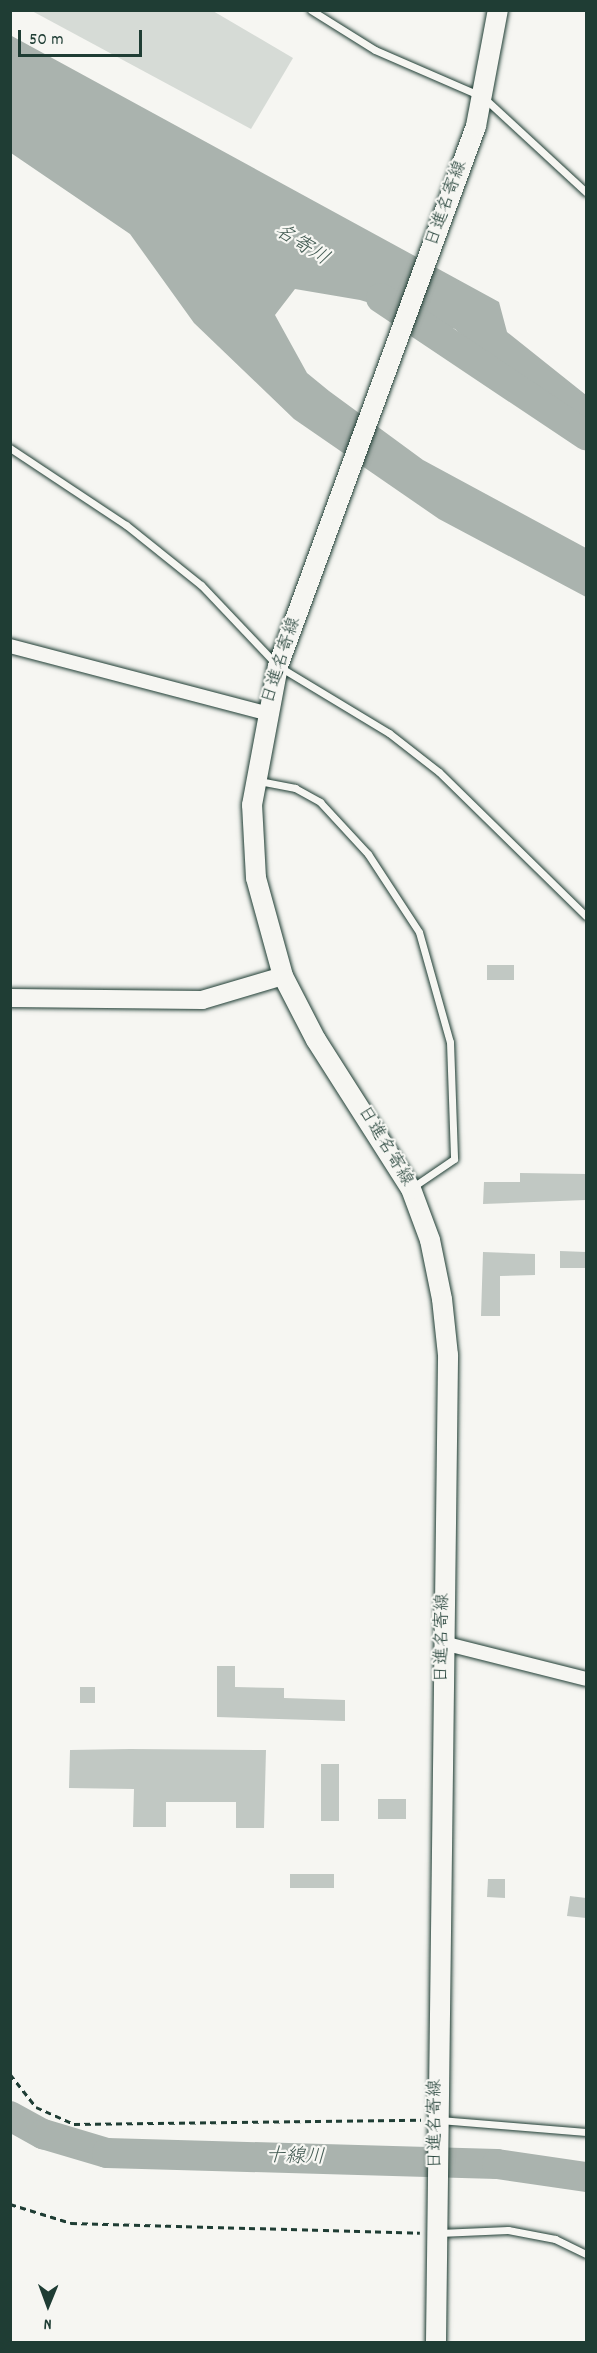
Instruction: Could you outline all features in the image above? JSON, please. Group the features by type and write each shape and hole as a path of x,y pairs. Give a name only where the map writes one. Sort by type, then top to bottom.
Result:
{"main road":[{"name":"日進名寄線","path":"436,2343 448,1355 430,1240 411,1189 316,1040 283,976 256,878 254,780 266,713 278,666 476,126 498,10"}],"street":[{"path":"10,646 266,713"},
{"path":"10,998 202,1000 283,976"},
{"path":"443,1643 586,1679"}],"lane":[{"path":"311,10 375,50 483,97 586,192"},
{"path":"10,448 126,525 201,585 278,666 389,732 439,772 586,916"},
{"path":"254,780 295,788 320,801 368,854 419,932 450,1042 454,1159 411,1189"},
{"path":"437,2129 586,2132"},
{"path":"437,2224 508,2230 555,2239 586,2254"}],"path":[{"path":"10,2074 36,2107 74,2124 437,2129"},
{"path":"10,2204 71,2223 437,2224"}],"shaded area":[{"path":"32,11 213,11 293,58 251,129"}],"water":[{"path":"10,35 499,302 507,332 586,395 586,450 455,329 360,300 295,289 275,315 307,373 329,391 423,460 586,548 586,597 439,519 294,419 194,323 130,234 11,153"}],"building":[{"path":"487,965 514,965 514,980 487,980"},
{"path":"520,1173 586,1174 586,1200 483,1204 484,1182 520,1182"},
{"path":"560,1251 586,1252 586,1268 560,1268"},
{"path":"483,1252 535,1254 535,1275 500,1276 500,1316 481,1316"},
{"path":"217,1666 235,1666 235,1687 284,1688 284,1698 345,1700 345,1721 217,1717"},
{"path":"80,1687 95,1687 95,1703 80,1703"},
{"path":"70,1750 266,1750 264,1828 236,1828 236,1802 166,1802 166,1827 133,1827 134,1789 69,1788"},
{"path":"321,1764 339,1764 339,1821 321,1821"},
{"path":"378,1799 406,1799 406,1819 378,1819"},
{"path":"290,1874 334,1874 334,1888 290,1888"},
{"path":"488,1879 505,1879 505,1898 487,1897"},
{"path":"570,1896 586,1898 586,1918 567,1916"}],"waterway":[{"name":"名寄川","path":"381,298 586,435"},
{"name":"十線川","path":"10,2116 43,2134 107,2153 497,2164 586,2177"}]}
